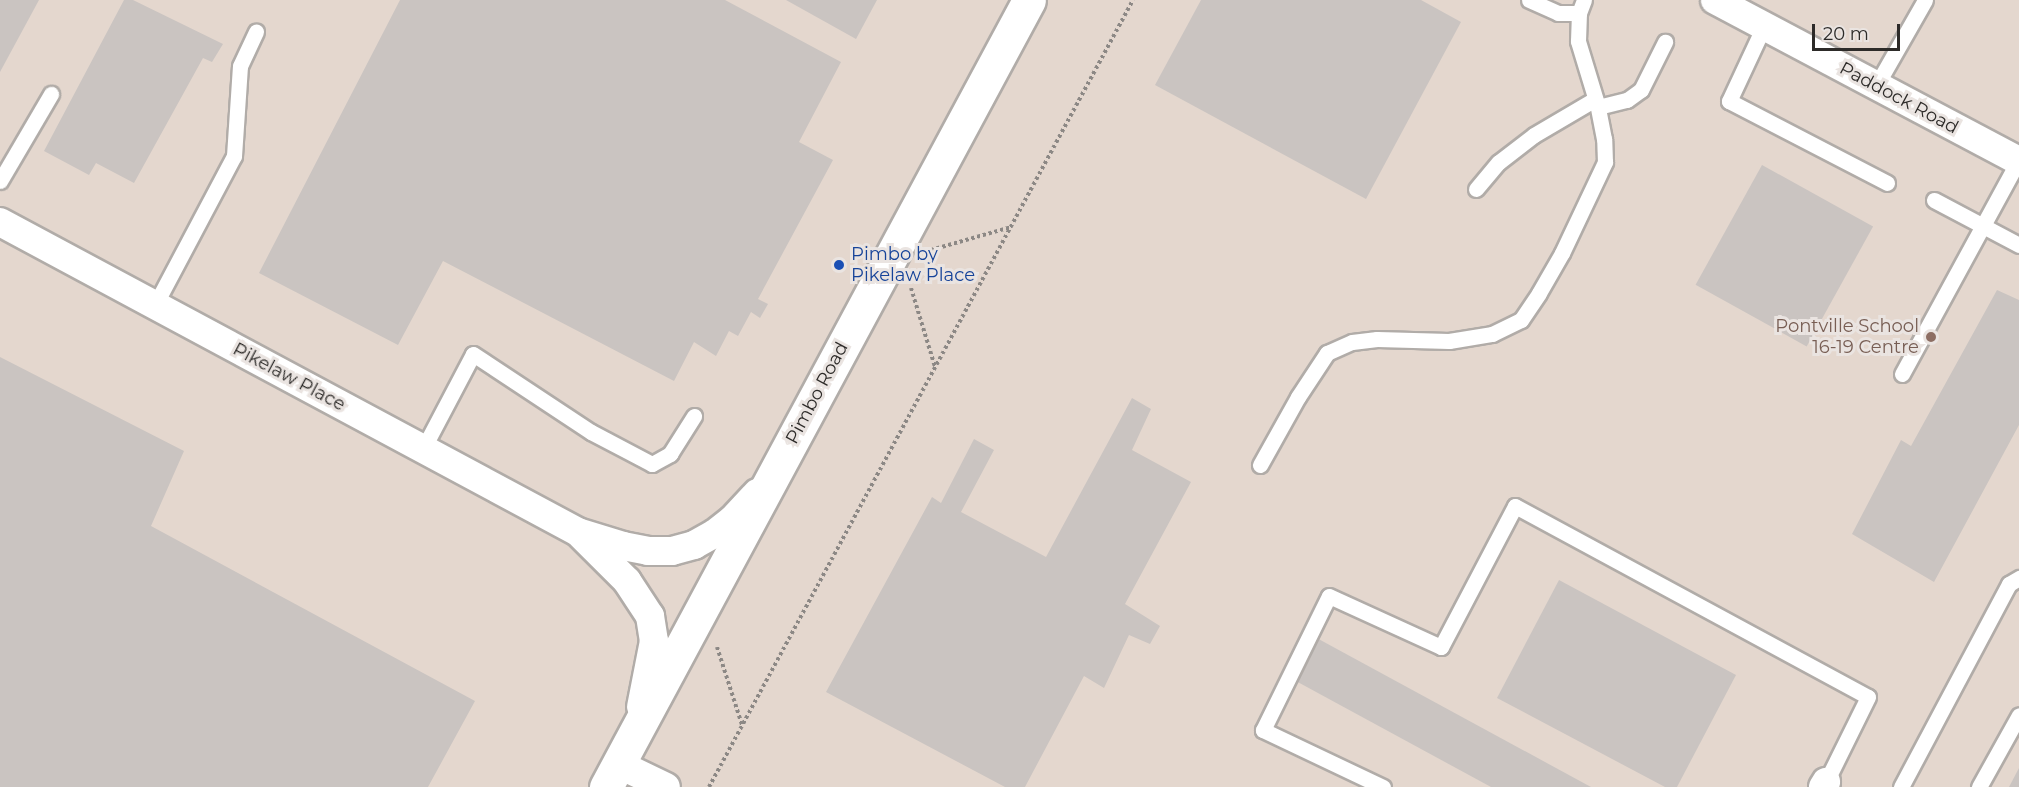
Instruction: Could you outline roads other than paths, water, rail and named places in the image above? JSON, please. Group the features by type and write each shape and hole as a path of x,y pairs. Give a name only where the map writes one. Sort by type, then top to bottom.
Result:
{"street":[{"name":"Pimbo Road","path":"618,763 1029,0"},
{"name":"Paddock Road","path":"1715,0 2019,161"},
{"name":"Pikelaw Place","path":"0,222 578,532 648,551 672,551 694,545 732,520 749,503 780,462"},
{"name":"Pikelaw Place","path":"578,532 627,581 650,616 654,641 650,671 618,763"},
{"path":"618,763 666,787"}],"lane":[{"path":"1260,465 1298,397 1327,353 1352,342 1377,339 1449,341 1492,334 1521,320 1562,253 1605,162 1604,139 1578,41 1582,6 1558,13 1529,0"},
{"path":"1876,86 1925,0"},
{"path":"1764,26 1729,101 1887,183"},
{"path":"154,305 234,156 240,66 256,32"},
{"path":"1476,189 1500,162 1534,135 1596,103 1627,100 1641,90 1665,42"},
{"path":"0,181 51,94"},
{"path":"1902,374 2019,161"},
{"path":"1934,200 2019,246"},
{"path":"423,449 473,354 591,432 652,464 670,454 694,416"},
{"path":"1383,787 1263,730 1329,596 1441,647 1515,506 1868,697 1825,785"},
{"path":"1901,787 2010,584 2019,578"},
{"path":"1979,787 2019,715"}],"place":[{"name":"Pimbo by Pikelaw Place","path":"839,265"},
{"name":"Pontville School 16-19 Centre","path":"1931,337"}]}
